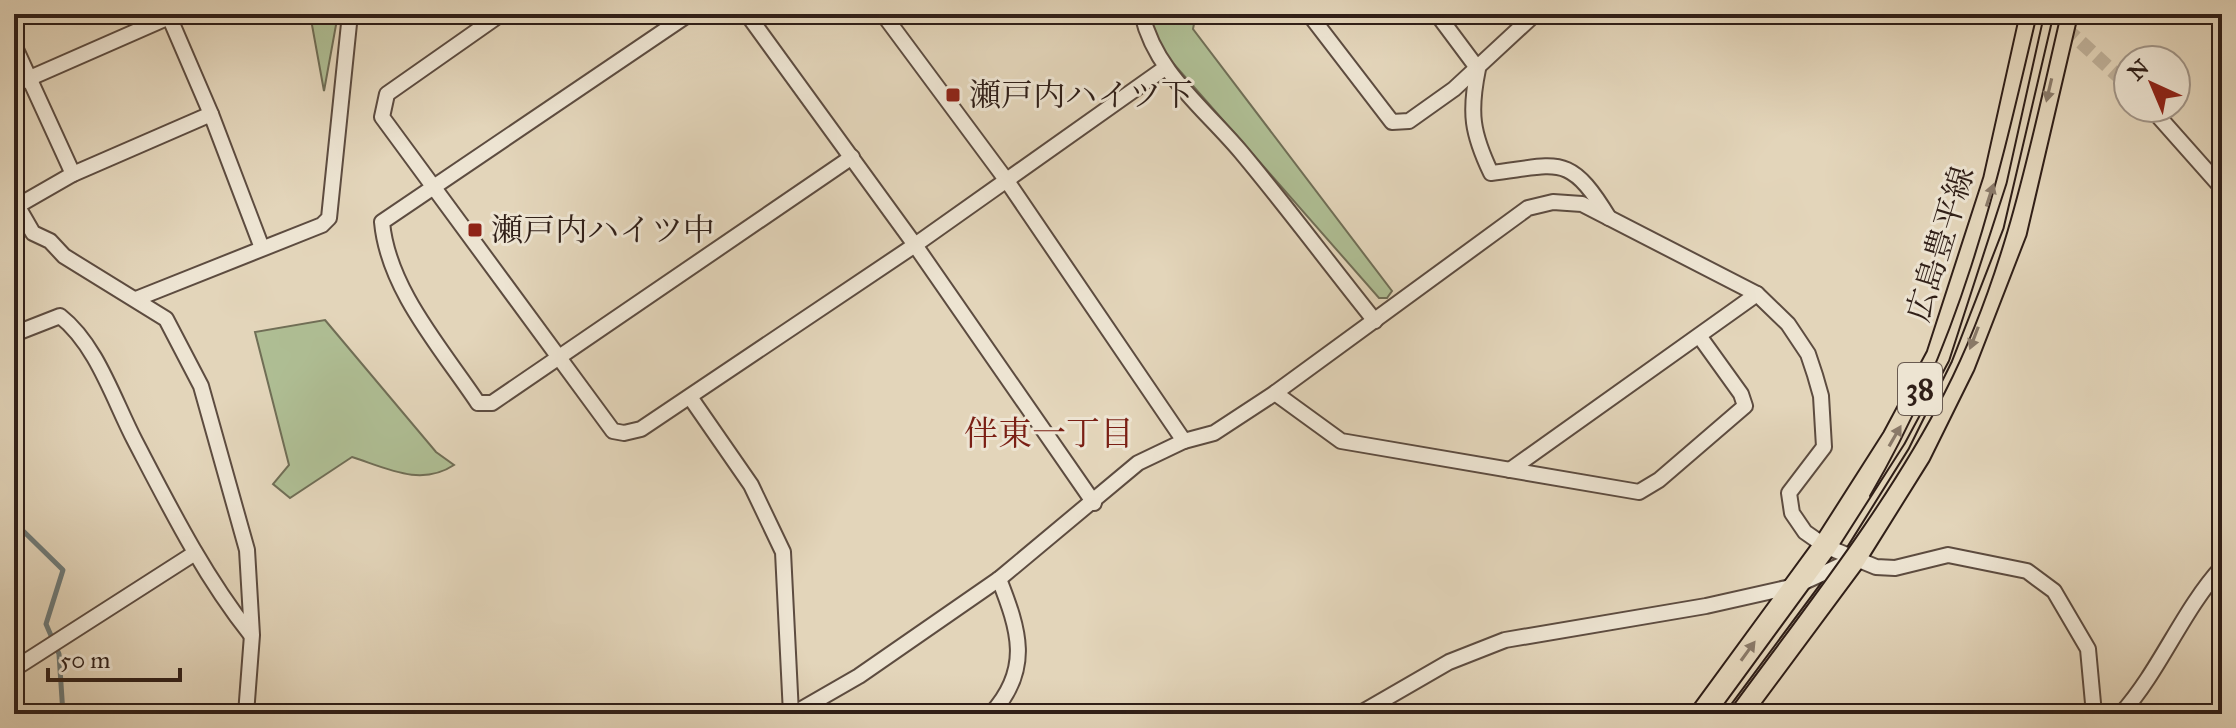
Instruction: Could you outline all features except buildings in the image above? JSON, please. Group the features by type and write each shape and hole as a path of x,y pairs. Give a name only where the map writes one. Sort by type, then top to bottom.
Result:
{"main road":[{"name":"広島豊平線","path":"1702,714 1825,546 1894,438 1938,356 1995,180 2032,14"},
{"name":"広島豊平線","path":"1739,714 1854,559 1919,455 1963,366 2015,232 2066,14"}],"street":[{"path":"136,299 322,225 329,218 350,14"},
{"path":"501,14 387,94 382,117 613,431 624,433 641,429 690,397 915,245 1165,68"},
{"path":"689,14 382,222 384,238 408,299 478,403 492,403 852,157"},
{"path":"747,14 915,245 1094,503"},
{"path":"883,14 1007,181 1184,441"},
{"path":"1142,14 1148,41 1165,68 1241,152 1375,321"},
{"path":"1309,14 1392,122 1409,121 1478,69 1535,14"},
{"path":"1437,14 1478,69 1470,104 1475,140 1491,173 1549,164 1564,166 1595,194 1612,221"},
{"path":"14,85 168,16 211,114 262,248"},
{"path":"14,45 73,174"},
{"path":"211,114 73,174 17,203 33,233 50,241 64,256 113,288 166,319 201,386 247,550 252,635 246,714"},
{"path":"2165,124 2222,188"},
{"path":"690,397 751,485 783,552 792,714 859,676 999,579 1094,503 1138,463 1184,441 1214,433 1275,393 1528,208 1553,202 1582,204 1757,294 1788,324 1808,354 1821,396 1824,447 1789,493 1792,513 1805,532 1825,546 1876,567 1895,568 1948,555 2027,571 2054,591 2088,649 2094,714"},
{"path":"1510,470 1757,294"},
{"path":"14,334 60,316 71,325 94,361 195,553 220,595 252,635"},
{"path":"1275,393 1341,441 1639,492 1659,480 1745,406 1741,394 1700,337"},
{"path":"14,669 195,553"},
{"path":"1359,714 1449,662 1505,640 1706,606 1795,586 1854,559"},
{"path":"2121,714 2173,643 2200,592 2222,567"},
{"path":"991,714 1009,695 1018,665 1018,629 999,579"}],"green space":[{"path":"310,14 338,14 324,91"},
{"path":"1149,14 1196,14 1193,29 1392,291 1387,298 1379,298 1158,46"},
{"path":"325,320 436,452 454,465 429,475 416,475 352,457 290,498 273,484 289,465 255,332"}],"waterway":[{"path":"14,522 63,570 46,624 59,654 63,714"}],"tunnel":[{"path":"2050,14 2112,70"}],"tram line":[{"path":"1870,496 1929,379 1973,262 2007,141 2037,14"},
{"path":"1727,714 1870,517 1922,435 1945,392 1985,301 2001,254 2061,14"}],"place":[{"name":"瀬戸内ハイツ下","path":"953,95"},
{"name":"瀬戸内ハイツ中","path":"475,230"}],"district":[{"name":"伴東一丁目","path":"1049,433"}]}
